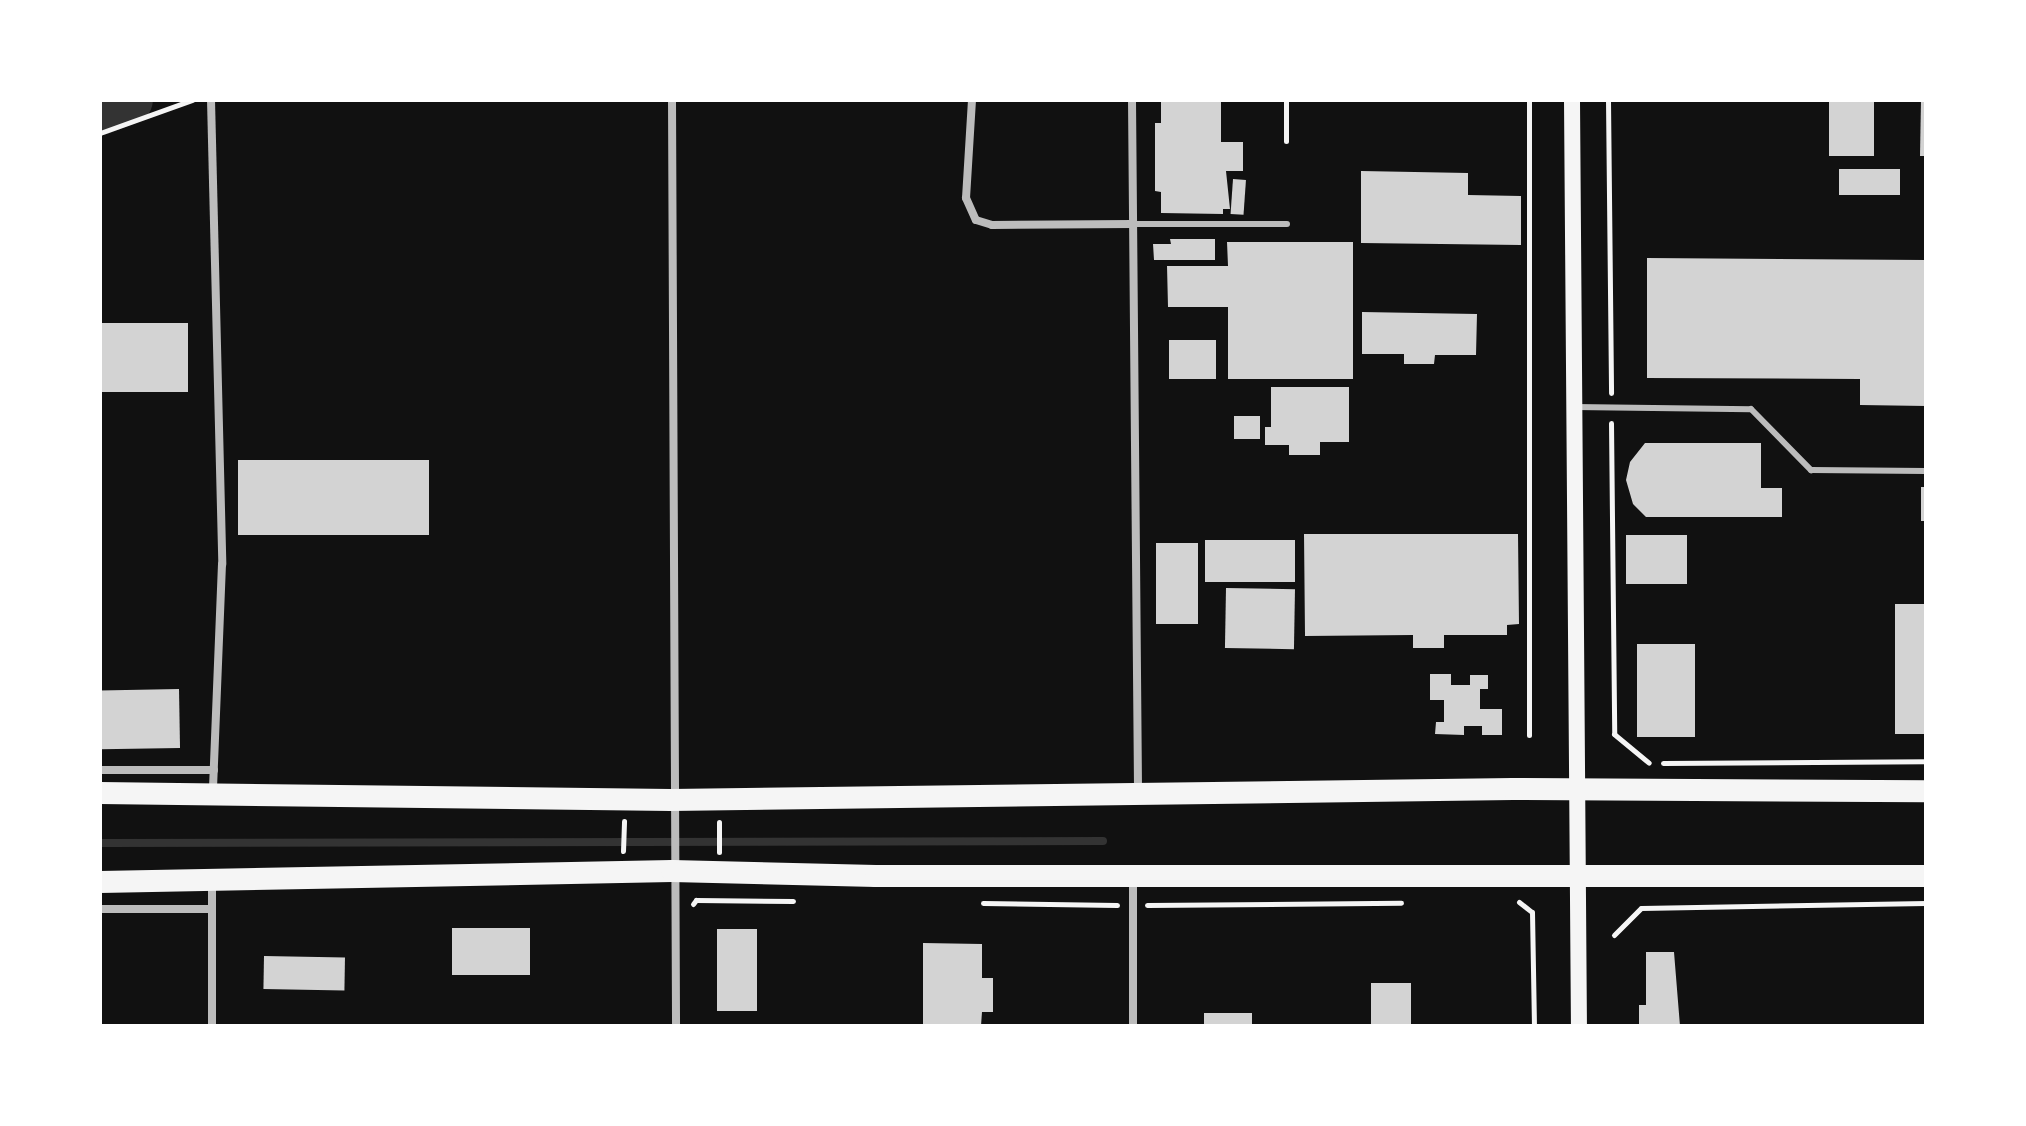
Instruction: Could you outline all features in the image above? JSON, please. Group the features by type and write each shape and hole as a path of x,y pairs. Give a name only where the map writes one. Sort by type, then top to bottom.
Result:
{"highway":[{"path":"100,793 213,781 671,800 719,796 1577,789 1926,791"},
{"path":"100,882 672,871 1133,876 1926,876"}],"main road":[{"path":"1572,100 1579,1026"}],"street":[{"path":"100,770 213,781 222,564 211,100"},
{"path":"672,100 671,800 676,1026"},
{"path":"972,100 966,198 976,220 992,225 1133,224"},
{"path":"1132,100 1138,794"},
{"path":"1133,876 1133,1026"},
{"path":"212,881 212,1026"},
{"path":"100,909 212,909"}],"lane":[{"path":"1133,224 1287,224"},
{"path":"1575,407 1751,409 1811,470 1926,471"}],"path":[{"path":"100,133 192,100"},
{"path":"1286,100 1286,141"},
{"path":"1529,100 1529,735"},
{"path":"1614,734 1643,763 1926,761"},
{"path":"719,796 720,901"},
{"path":"623,872 625,799"},
{"path":"675,907 720,901 796,901"},
{"path":"1515,902 1532,912 1534,1026"},
{"path":"967,903 1133,906 1410,903"},
{"path":"1614,935 1641,908 1926,903"}],"building":[{"path":"1161,100 1221,100 1221,142 1243,142 1243,171 1226,171 1230,209 1223,209 1223,214 1161,213 1161,192 1155,191 1155,123 1161,123"},
{"path":"1829,100 1874,100 1874,156 1829,156"},
{"path":"1921,100 1926,100 1926,156 1920,156"},
{"path":"1839,169 1900,169 1900,195 1839,195"},
{"path":"1361,171 1468,173 1468,195 1521,196 1521,245 1361,243"},
{"path":"1233,179 1246,180 1244,215 1231,214"},
{"path":"1170,239 1215,239 1215,260 1154,260 1153,244 1171,244"},
{"path":"1227,242 1353,242 1353,379 1228,379 1228,307 1168,307 1167,266 1228,266"},
{"path":"1647,258 1926,260 1926,406 1860,405 1860,379 1647,378"},
{"path":"1362,312 1477,314 1476,355 1435,355 1434,364 1404,364 1404,354 1362,354"},
{"path":"100,323 188,323 188,392 100,392"},
{"path":"1169,340 1216,340 1216,379 1169,379"},
{"path":"1271,387 1349,387 1349,442 1320,442 1320,455 1289,455 1289,445 1265,445 1265,427 1271,427"},
{"path":"1234,416 1260,416 1260,439 1234,439"},
{"path":"1645,443 1761,443 1761,488 1782,488 1782,517 1646,517 1633,504 1626,480 1630,462"},
{"path":"238,460 429,460 429,535 238,535"},
{"path":"1921,487 1926,487 1926,521 1921,521"},
{"path":"1304,534 1518,534 1519,624 1507,625 1507,635 1444,635 1444,648 1413,648 1413,635 1305,636"},
{"path":"1626,535 1687,535 1687,584 1626,584"},
{"path":"1205,540 1295,540 1295,582 1205,582"},
{"path":"1156,543 1198,543 1198,624 1156,624"},
{"path":"1226,588 1295,589 1294,649 1225,648"},
{"path":"1895,604 1926,604 1926,734 1895,734"},
{"path":"1637,644 1695,644 1695,737 1637,737"},
{"path":"1430,674 1451,674 1451,685 1470,685 1470,675 1488,675 1488,689 1480,689 1480,709 1502,709 1502,735 1482,735 1482,726 1464,726 1464,735 1435,734 1436,722 1444,722 1444,700 1430,700"},
{"path":"179,689 180,748 101,749 100,690"},
{"path":"452,928 530,928 530,975 452,975"},
{"path":"717,929 757,929 757,1011 717,1011"},
{"path":"923,943 982,944 982,978 993,978 993,1012 982,1012 981,1026 923,1026"},
{"path":"1646,952 1674,952 1680,1026 1639,1026 1639,1005 1646,1005"},
{"path":"264,956 345,957 344,990 263,989"},
{"path":"1371,983 1411,983 1411,1026 1371,1026"},
{"path":"1204,1013 1252,1013 1252,1026 1204,1026"}],"waterway":[{"path":"100,111 129,100"},
{"path":"100,843 1103,841"}]}
